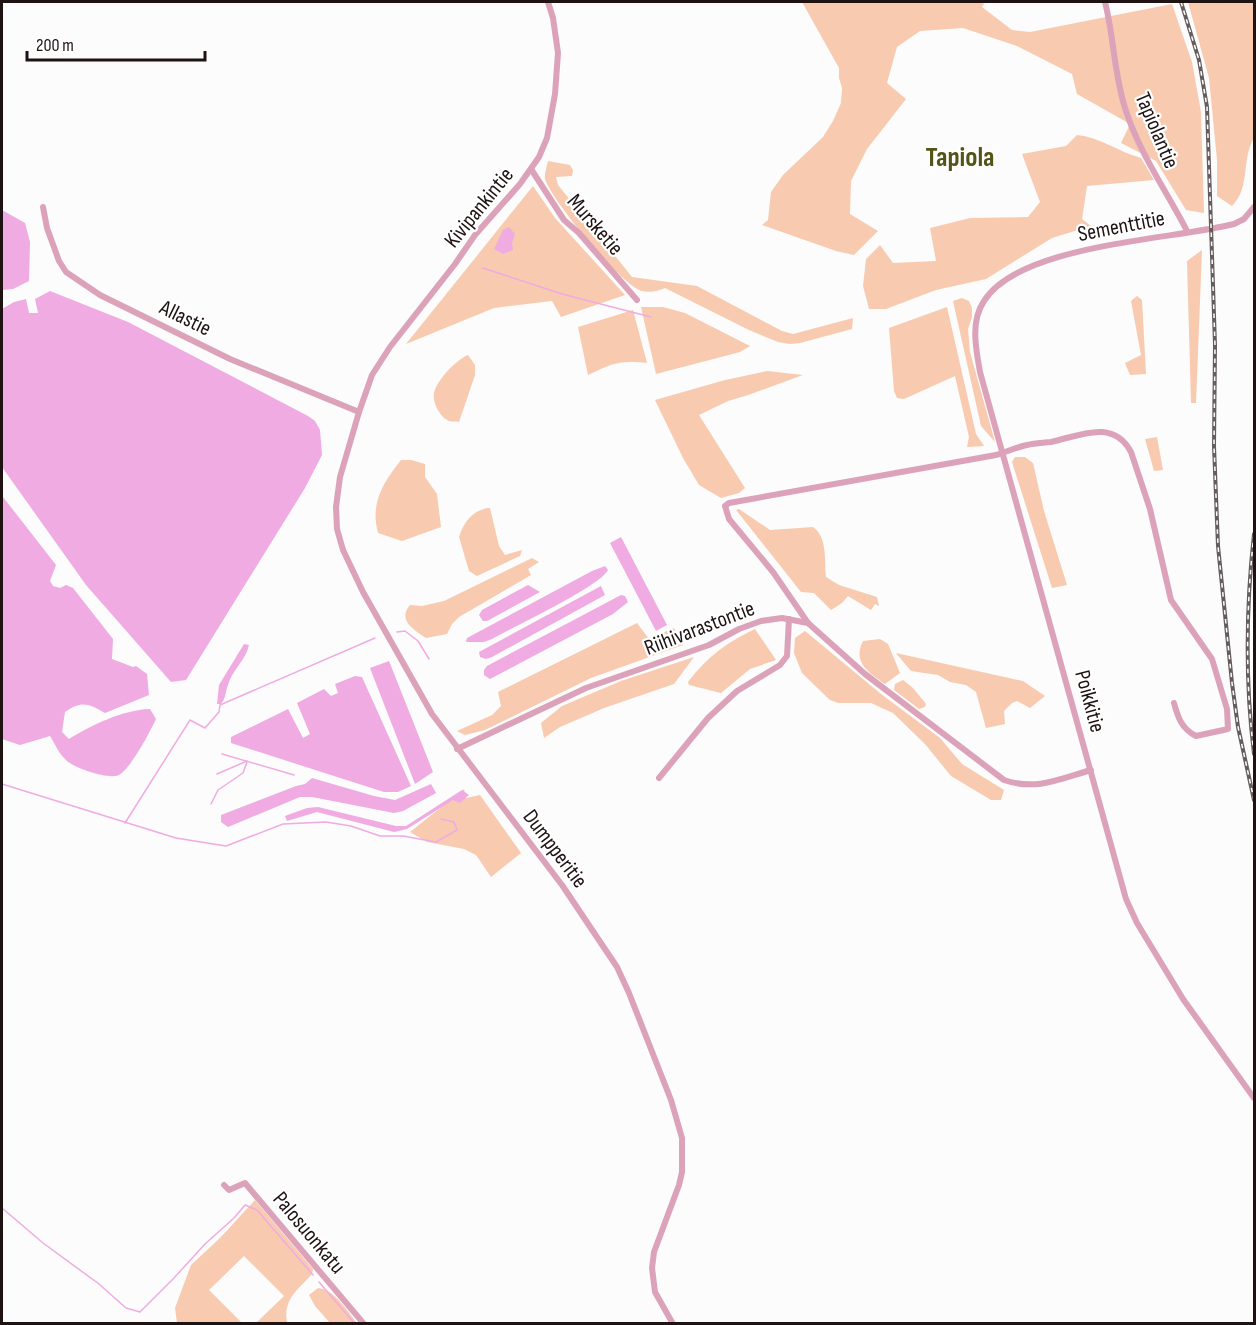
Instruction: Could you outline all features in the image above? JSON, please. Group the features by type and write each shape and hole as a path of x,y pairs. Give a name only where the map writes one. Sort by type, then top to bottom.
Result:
{"street":[{"name":"Kivipankintie","path":"359,412 372,375 390,347 475,235 531,169 548,138 555,94 558,53 549,2"},
{"name":"Tapiolantie","path":"1105,2 1126,111 1142,147 1187,231"},
{"name":"Mursketie","path":"531,169 564,220 579,233 632,291 637,300"},
{"name":"Allastie","path":"43,207 47,228 59,261 66,272 100,295 230,359 359,412"},
{"name":"Sementtitie","path":"995,288 1013,276 1053,258 1083,250 1234,224 1244,219 1254,207"},
{"name":"Poikkitie","path":"995,288 983,301 976,320 975,345 980,372 1126,898 1137,923 1183,999 1254,1098"},
{"name":"Dumpperitie","path":"359,412 340,477 336,507 337,529 363,592 432,714 562,885 617,967 671,1100 682,1138 682,1172 673,1204 654,1252 652,1268 655,1292 673,1323"},
{"path":"808,623 773,572 729,519 725,506 729,503 1003,453 1026,445 1096,431 1117,436 1126,443 1150,509 1171,600 1212,658 1227,709 1228,729 1196,736 1186,731 1178,717 1174,703"},
{"path":"659,778 708,718 737,691 780,665 787,656 789,619"},
{"name":"Riihivarastontie","path":"457,749 596,685 709,645 739,629 761,621 789,619 808,623 865,674 1004,780 1020,786 1035,785 1091,770"},
{"name":"Palosuonkatu","path":"224,1185 229,1190 245,1183 364,1323"}],"shaded area":[{"path":"802,2 982,2 984,4 982,7 1012,30 1030,32 1172,4 1192,62 1201,112 1204,213 1186,210 1156,161 1121,143 1130,124 1077,94 1072,74 1017,46 963,28 920,31 897,47 887,83 906,99 867,149 851,181 850,214 878,231 854,255 762,225 768,220 771,192 783,175 823,137 841,103 842,88 839,68"},
{"path":"1188,2 1254,2 1254,138 1250,146 1242,190 1232,206 1217,196 1217,160 1209,78"},
{"path":"1077,135 1141,158 1154,180 1087,186 1082,219 1091,226 1052,238 986,279 936,290 886,309 869,309 863,286 866,259 880,245 893,263 936,261 930,228 970,218 1028,217 1040,202 1022,154 1066,146"},
{"path":"548,161 570,165 573,170 572,176 556,177 558,185 632,277 697,286 782,331 793,334 853,318 852,329 800,343 778,342 665,288 648,292 632,286 604,259 560,205 545,179"},
{"path":"533,186 555,218 625,295 561,317 552,301 494,308 406,344"},
{"path":"2,210 25,223 30,242 29,281 13,289 2,290"},
{"path":"509,227 515,234 512,243 513,250 503,254 494,249 503,230"},
{"path":"1202,250 1196,403 1191,403 1187,261"},
{"path":"50,291 128,322 308,416 315,421 320,430 322,455 305,488 186,680 171,682 86,585 2,467 2,309 14,302 26,299 29,313 38,313 35,299"},
{"path":"1137,296 1142,300 1146,374 1130,375 1125,363 1141,355 1131,301"},
{"path":"962,298 969,301 972,308 968,329 970,352 995,442 981,426 953,301"},
{"path":"641,307 663,307 685,313 750,346 740,352 656,374"},
{"path":"947,307 976,434 984,446 967,447 969,437 955,376 904,399 897,398 894,391 889,328"},
{"path":"633,310 647,363 616,363 588,375 578,327"},
{"path":"468,355 475,365 475,375 459,422 449,421 438,410 434,401 434,393 448,371"},
{"path":"767,371 803,375 728,401 699,415 745,488 739,493 721,498 699,485 655,400 725,380"},
{"path":"1157,437 1163,470 1154,471 1145,439"},
{"path":"1015,457 1025,457 1033,463 1044,511 1067,585 1052,588 1012,462"},
{"path":"401,460 425,464 425,477 437,494 441,527 402,541 378,533 376,522 380,494"},
{"path":"2,497 56,565 50,581 53,586 60,588 66,585 73,588 113,639 112,659 136,666 147,674 149,695 105,713 85,705 76,706 65,712 62,732 69,739 108,719 129,712 150,709 156,719 134,758 119,775 100,775 70,763 61,755 50,736 20,745 2,739"},
{"path":"490,508 499,546 505,555 522,550 520,556 477,576 469,571 459,537 469,518"},
{"path":"739,509 770,530 813,527 823,543 826,577 839,585 877,597 879,606 875,604 871,610 848,596 831,610 814,593 801,592 736,510"},
{"path":"621,537 667,625 656,631 610,543"},
{"path":"532,558 539,562 528,569 531,575 459,617 447,634 426,638 412,628 406,620 406,610 410,605 422,606 444,601"},
{"path":"605,566 608,570 601,577 554,606 492,639 484,642 466,642 467,638"},
{"path":"528,585 540,592 487,621 483,621 479,615 482,610"},
{"path":"601,586 605,595 492,657 486,659 480,657 479,652"},
{"path":"621,595 625,596 628,602 613,614 490,679 484,675 487,666"},
{"path":"637,623 649,639 674,628 683,645 591,678 485,730 465,735 457,731 492,715 501,706 498,692"},
{"path":"755,629 776,660 750,669 721,693 689,685 688,682 710,657"},
{"path":"805,631 881,694 940,738 962,764 1004,790 1001,800 991,800 951,776 925,744 893,713 871,703 838,703 830,700 802,673 794,653 795,638"},
{"path":"880,639 888,644 900,673 885,684 868,671 860,655 863,641"},
{"path":"244,644 249,645 245,655 230,680 223,702 217,704 219,685"},
{"path":"896,653 1023,681 1045,696 1030,708 1017,701 1012,703 1004,711 1005,724 986,728 976,692 966,685 950,682 938,675 911,671"},
{"path":"694,657 674,684 604,708 560,727 544,738 541,723 562,706 621,681"},
{"path":"389,661 433,772 415,784 370,668"},
{"path":"355,676 362,677 411,786 398,792 384,792 231,743 231,737 288,709 303,738 310,734 297,703 324,689 331,696 338,693 335,684"},
{"path":"903,680 913,688 926,704 925,707 919,709 894,690 895,684"},
{"path":"312,778 395,800 431,784 436,793 403,811 394,813 312,797 300,797 228,827 221,822 221,815 305,784"},
{"path":"464,789 466,798 480,795 521,853 491,877 476,855 464,849 427,842 410,832"},
{"path":"462,790 469,795 460,803 453,800 407,829 394,832 317,812 287,821 285,816 307,808 318,807 396,826 406,826"},
{"path":"255,1200 313,1269 312,1274 289,1301 287,1323 256,1323 284,1296 244,1256 209,1290 242,1323 177,1323 175,1308 191,1265"},
{"path":"318,1288 330,1292 357,1323 330,1323 315,1306 309,1295"}],"waterway":[{"path":"483,268 562,294 651,317"},
{"path":"397,632 405,631 418,641 429,659"},
{"path":"125,823 190,720 205,728 219,712 220,705 375,638"},
{"path":"222,754 294,775"},
{"path":"217,774 247,761"},
{"path":"211,804 218,790 243,773 247,762"},
{"path":"2,784 176,838 226,846 283,824 326,822 351,826 380,836 403,836 436,842 457,830 454,822 441,819"},
{"path":"2,1208 126,1308 140,1312 245,1205 257,1210 313,1275"},
{"path":"319,1282 355,1324"}],"railway":[{"path":"1181,2 1199,60 1207,107 1215,345 1214,446 1218,546 1238,727 1254,800"},
{"path":"1254,534 1249,589 1248,644 1249,699 1254,754"}],"district":[{"name":"Tapiola","path":"960,156"}]}
